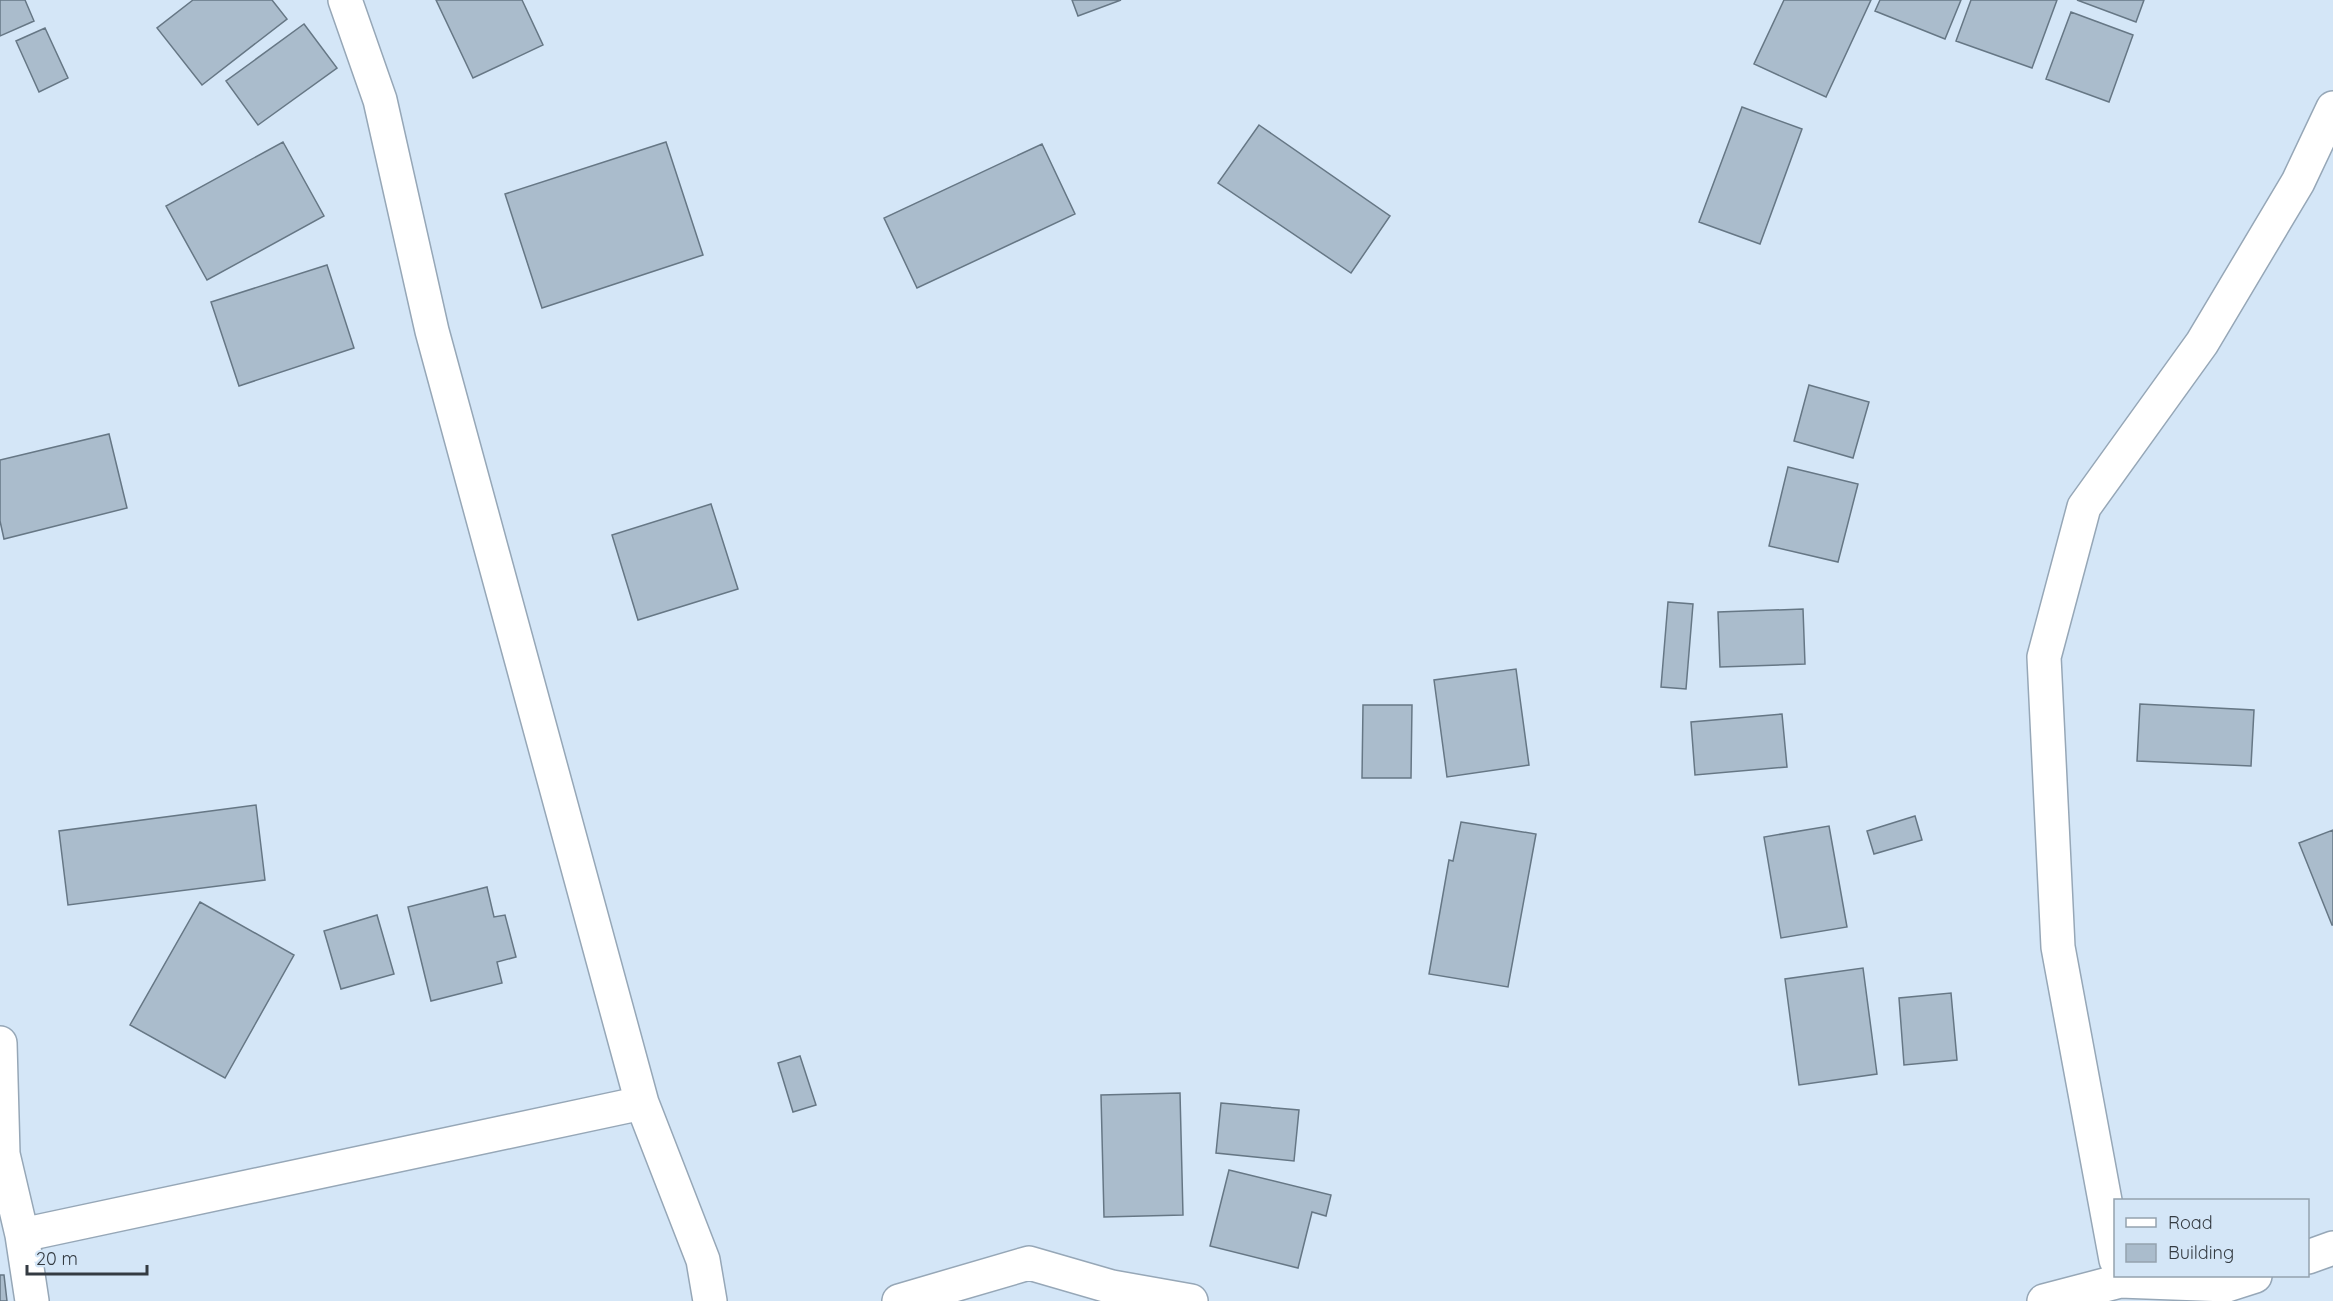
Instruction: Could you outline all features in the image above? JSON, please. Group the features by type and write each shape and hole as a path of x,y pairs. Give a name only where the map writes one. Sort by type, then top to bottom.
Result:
{"street":[{"path":"345,0 380,100 432,332 642,1103 703,1260 710,1301"},
{"path":"2114,1250 2058,947 2044,657 2084,507 2202,343 2298,182 2333,108"},
{"path":"0,1043 3,1154 22,1235 32,1301"},
{"path":"22,1235 642,1103"},
{"path":"2309,1256 2333,1248"},
{"path":"900,1301 1029,1263 1112,1287 1191,1301"},
{"path":"2044,1301 2114,1274"},
{"path":"2160,1277 2227,1285 2249,1277"}],"building":[{"path":"0,0 25,0 34,21 0,36"},
{"path":"193,0 272,0 287,19 202,85 157,28"},
{"path":"436,0 522,0 543,45 473,78"},
{"path":"1072,0 1121,0 1078,16"},
{"path":"1784,0 1871,0 1826,97 1754,64"},
{"path":"1880,0 1961,0 1945,39 1875,11"},
{"path":"1971,0 2057,0 2032,68 1956,41"},
{"path":"2077,0 2144,0 2136,22"},
{"path":"2071,12 2133,35 2109,102 2046,79"},
{"path":"304,24 337,68 258,125 226,81"},
{"path":"45,28 68,78 39,92 16,41"},
{"path":"1742,107 1802,129 1760,244 1699,222"},
{"path":"1259,125 1390,216 1351,273 1218,183"},
{"path":"283,142 324,216 207,280 166,206"},
{"path":"666,142 703,255 542,308 505,194"},
{"path":"1042,144 1075,214 917,288 884,218"},
{"path":"327,265 354,348 239,386 211,302"},
{"path":"1809,385 1869,402 1853,458 1794,441"},
{"path":"109,434 127,508 4,539 0,521 0,460"},
{"path":"1788,467 1858,484 1838,562 1769,546"},
{"path":"711,504 738,589 638,620 612,535"},
{"path":"1668,602 1693,604 1686,689 1661,687"},
{"path":"1803,609 1805,664 1720,667 1718,612"},
{"path":"1516,669 1529,765 1447,777 1434,680"},
{"path":"2140,704 2254,710 2251,766 2137,761"},
{"path":"1363,705 1412,705 1411,778 1362,778"},
{"path":"1782,714 1787,767 1695,775 1691,722"},
{"path":"256,805 265,880 68,905 59,831"},
{"path":"1915,816 1922,840 1874,854 1867,831"},
{"path":"1461,822 1536,834 1508,987 1429,974 1449,860 1453,861"},
{"path":"1829,826 1847,927 1781,938 1764,837"},
{"path":"2333,830 2333,925 2332,925 2299,843"},
{"path":"487,887 494,917 505,915 516,957 497,962 502,983 431,1001 408,907"},
{"path":"200,902 294,955 225,1078 130,1025"},
{"path":"377,915 394,974 341,989 324,931"},
{"path":"1863,968 1877,1074 1799,1085 1785,979"},
{"path":"1951,993 1957,1060 1904,1065 1899,998"},
{"path":"800,1056 816,1105 793,1112 778,1063"},
{"path":"1180,1093 1183,1215 1104,1217 1101,1095"},
{"path":"1221,1103 1299,1110 1294,1161 1216,1153"},
{"path":"1229,1170 1331,1195 1326,1216 1312,1212 1298,1268 1210,1246"},
{"path":"0,1275 4,1275 7,1301 0,1301"}]}
